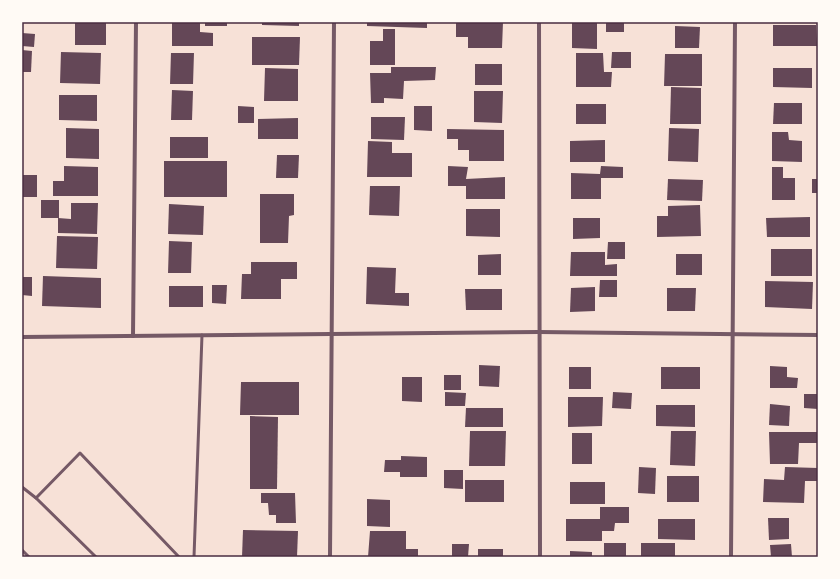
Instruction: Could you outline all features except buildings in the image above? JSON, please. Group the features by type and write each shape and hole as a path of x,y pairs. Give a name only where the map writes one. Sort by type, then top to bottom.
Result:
{"street":[{"path":"133,336 136,22"},
{"path":"330,557 334,22"},
{"path":"539,22 540,557"},
{"path":"731,557 735,22"},
{"path":"22,337 539,332 818,335"}],"lane":[{"path":"194,557 202,335"},
{"path":"36,498 80,453 179,557"},
{"path":"22,487 36,498 96,557"},
{"path":"22,550 29,557"}]}
